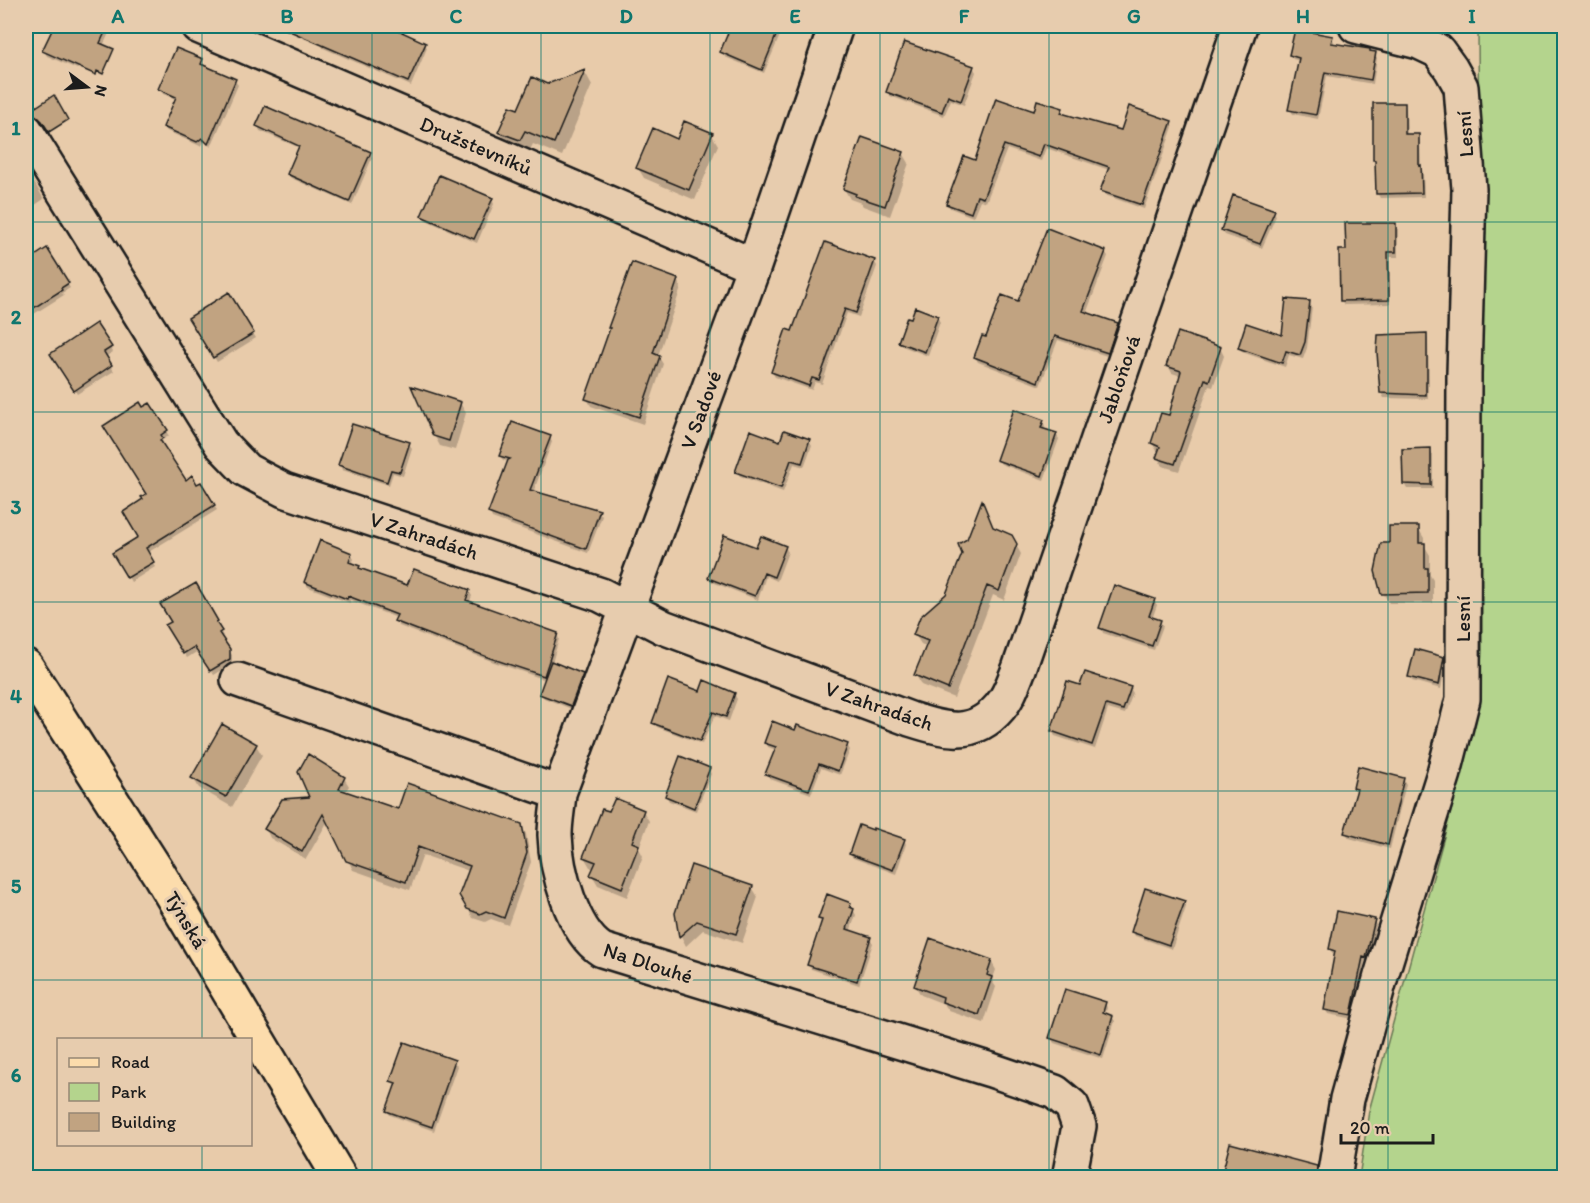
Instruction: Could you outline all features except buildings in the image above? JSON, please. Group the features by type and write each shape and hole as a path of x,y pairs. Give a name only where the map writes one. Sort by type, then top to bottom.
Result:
{"main road":[{"name":"Týnská","path":"26,666 159,874 340,1178"}],"street":[{"name":"Družstevníků","path":"198,26 754,266"},
{"name":"V Sadové","path":"560,793 754,266 836,26"},
{"name":"Jabloňová","path":"983,723 1002,706 1019,669 1240,26"},
{"name":"Lesní","path":"1335,1178 1347,1100 1381,976 1444,773 1463,699 1464,385 1469,189 1461,87 1452,69 1438,51 1419,42 1356,26"},
{"name":"V Zahradách","path":"26,131 221,444 246,470 284,490 601,595 663,627 910,719 937,727 960,730 983,723"},
{"path":"238,680 560,793"},
{"name":"Na Dlouhé","path":"560,793 555,834 558,866 578,924 594,945 602,950 980,1066 1055,1092 1072,1106 1079,1126 1069,1178"}],"green space":[{"path":"1478,26 1564,26 1564,1177 1359,1178 1369,1111 1476,720 1482,651"}]}
